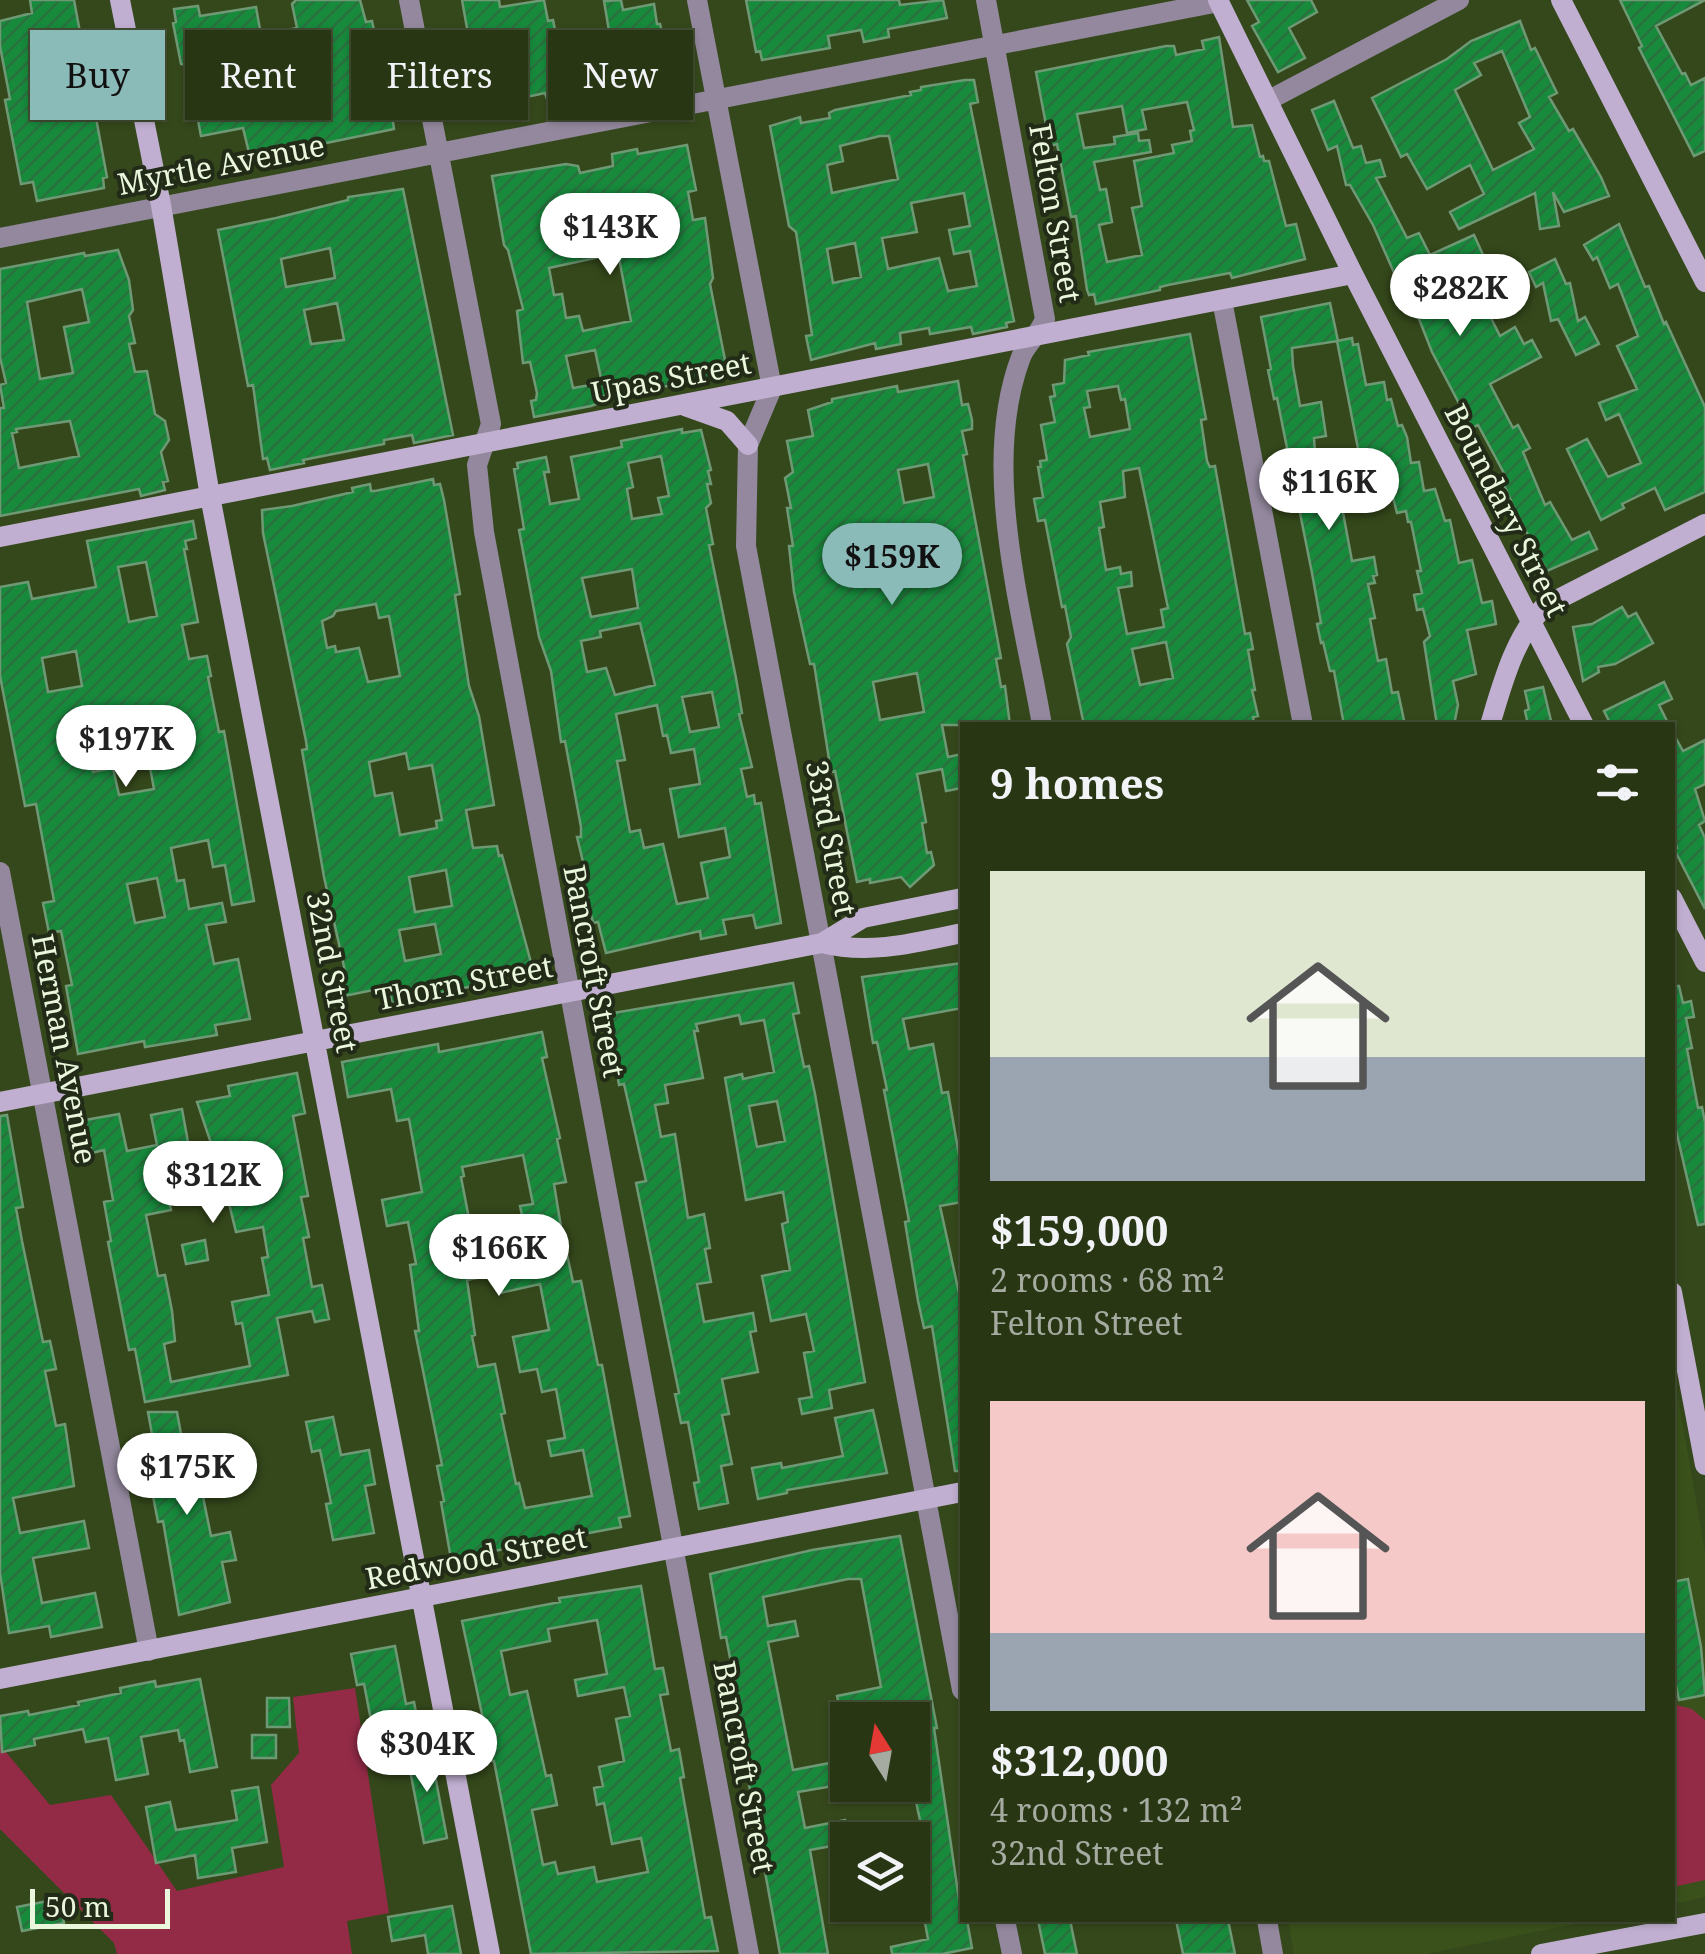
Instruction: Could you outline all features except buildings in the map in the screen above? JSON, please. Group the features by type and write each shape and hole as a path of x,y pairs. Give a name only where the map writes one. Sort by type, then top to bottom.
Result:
{"street":[{"name":"32nd Street","path":"120,0 161,206 210,496 490,1954"},
{"name":"Bancroft Street","path":"409,0 491,424 477,465 484,532 749,1954"},
{"path":"697,0 772,388"},
{"name":"Felton Street","path":"986,0 1046,319 1039,336 1022,353 1004,452 1004,494 1042,722"},
{"path":"1268,100 1459,0"},
{"path":"1561,0 1705,282"},
{"name":"Myrtle Avenue","path":"0,238 1219,1"},
{"name":"Boundary Street","path":"1219,1 1353,274 1582,722"},
{"name":"Upas Street","path":"0,536 1353,274"},
{"path":"1222,300 1302,722"},
{"name":"33rd Street","path":"772,388 748,446 746,546 960,1679"},
{"path":"683,406 727,421 748,446"},
{"path":"1491,722 1500,690 1530,621 1546,606 1705,524"},
{"name":"Herman Avenue","path":"0,872 149,1651"},
{"name":"Thorn Street","path":"0,1102 822,942 863,918 960,898"},
{"path":"1675,904 1705,962"},
{"name":"Thorn Street","path":"822,942 849,950 876,949 960,932"},
{"path":"1675,1304 1705,1464"},
{"name":"Redwood Street","path":"0,1679 960,1492"},
{"path":"1005,1922 1012,1954"},
{"path":"1267,1922 1273,1954"},
{"path":"1541,1954 1705,1923"}],"shaded area":[{"path":"1675,1382 1705,1551 1705,1897 1675,1904"},
{"path":"355,1688 389,1913 347,1921 352,1954 117,1954 114,1943 0,1829 0,1745 50,1805 111,1795 177,1891 284,1867 271,1785 299,1753 293,1697"},
{"path":"1675,1705 1692,1709 1705,1720 1705,1880 1675,1887"},
{"path":"1288,1922 1584,1922 1426,1954 1294,1954"}]}
